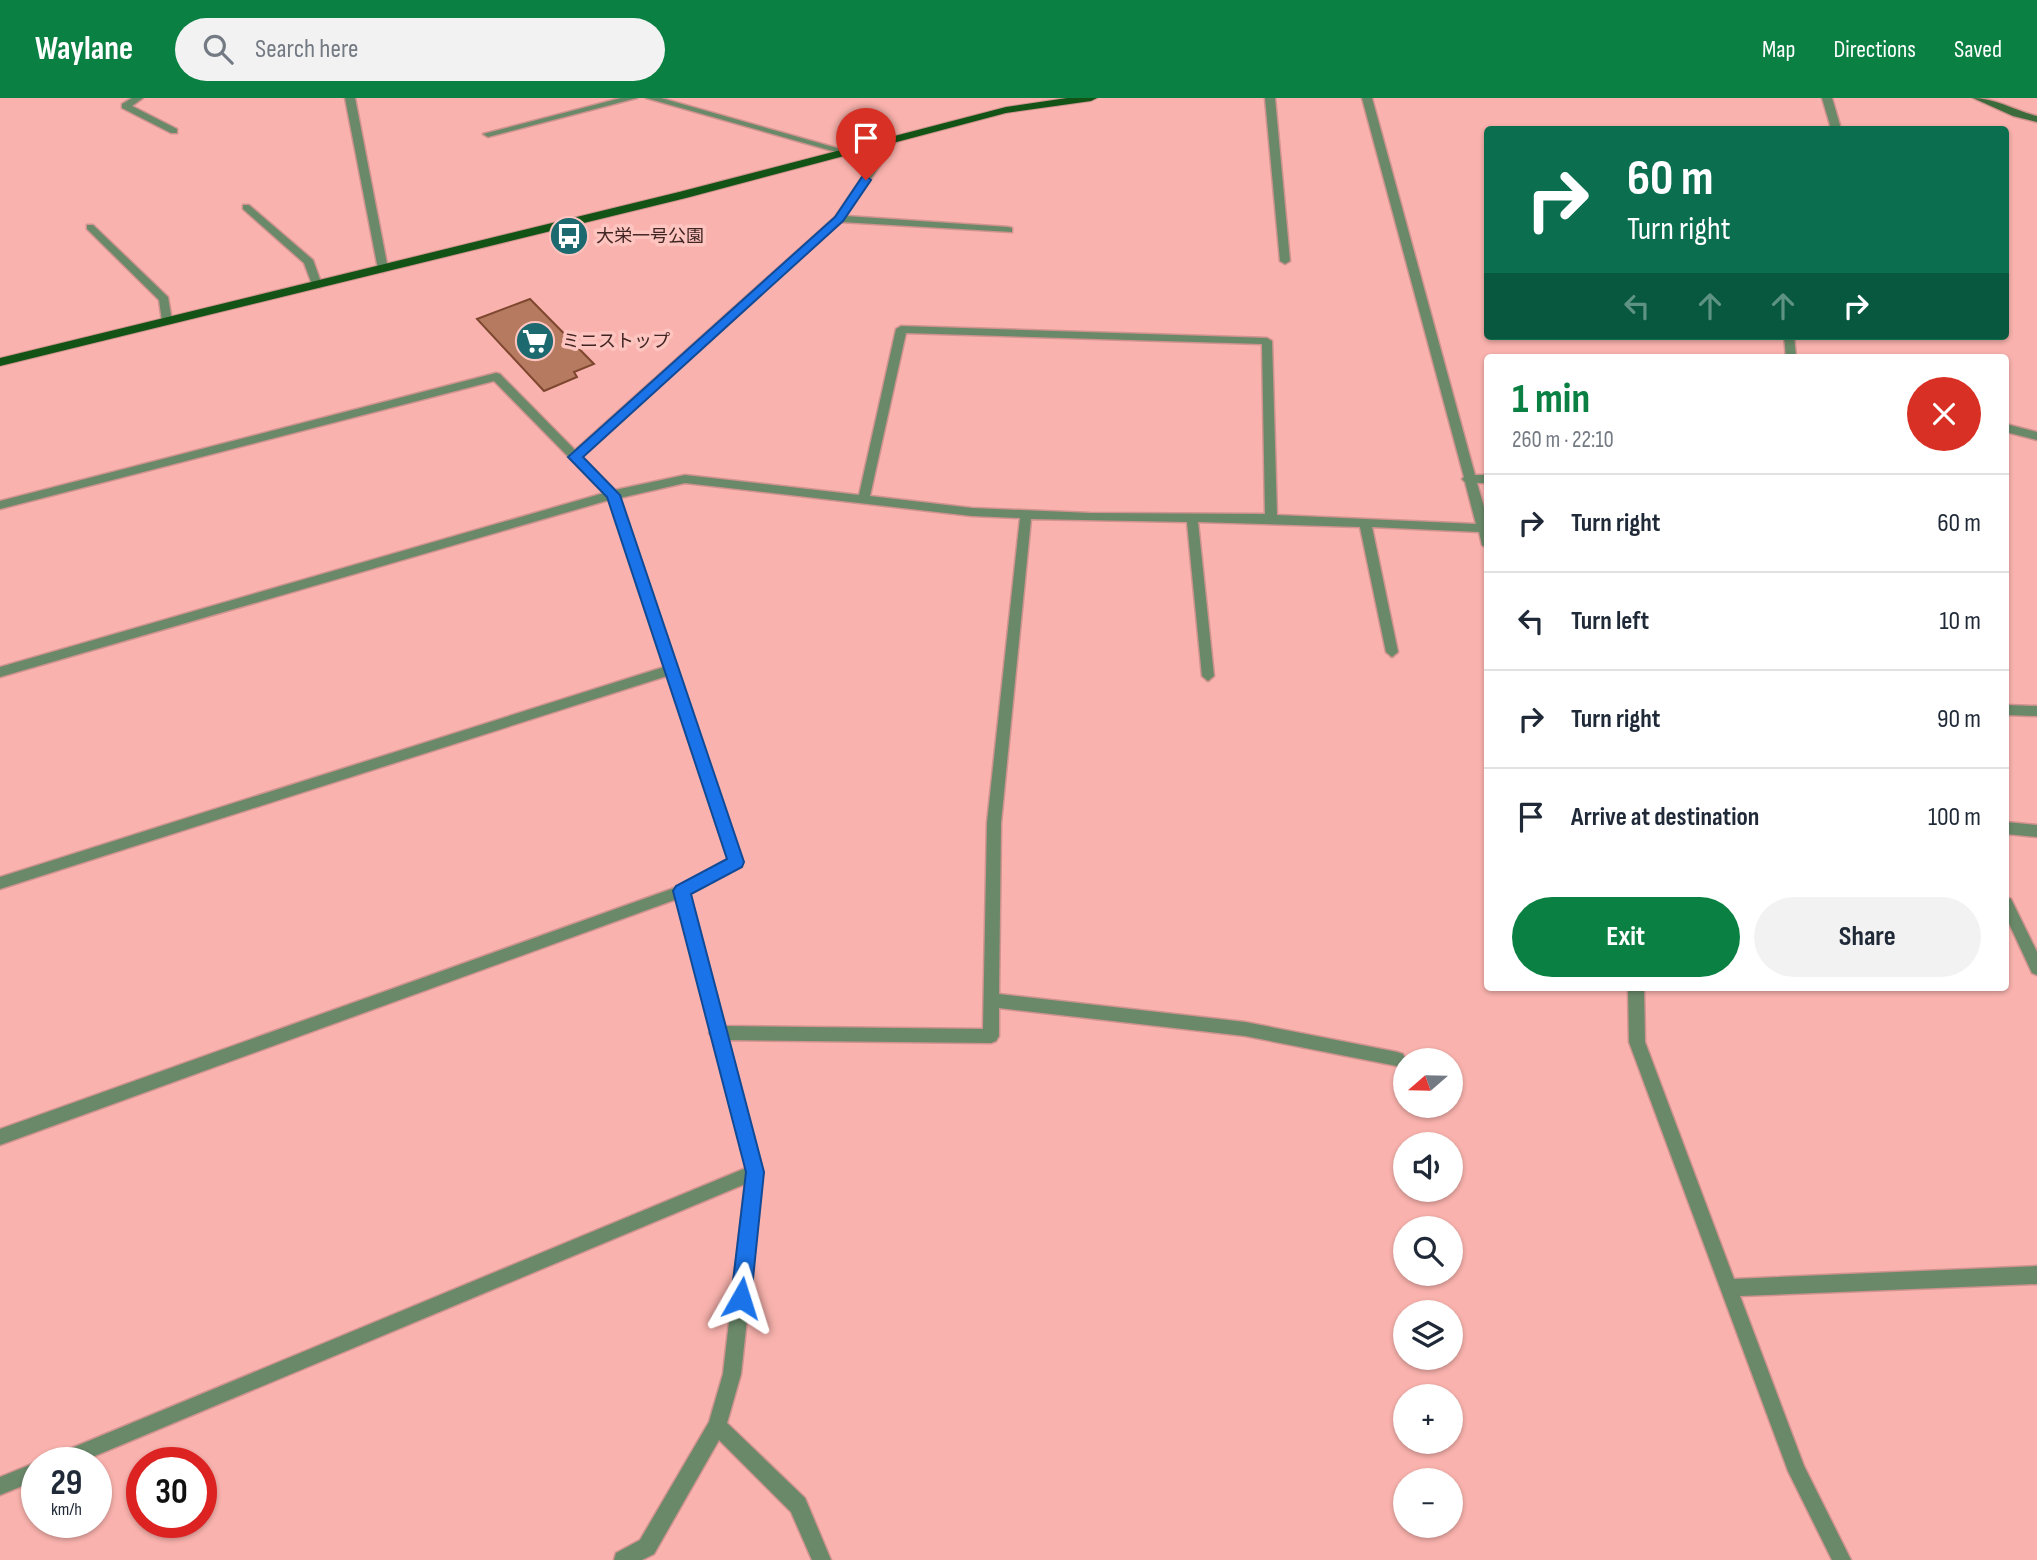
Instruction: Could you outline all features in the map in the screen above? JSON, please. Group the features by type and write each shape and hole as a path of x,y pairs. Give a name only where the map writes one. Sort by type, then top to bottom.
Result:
{"main road":[{"path":"0,362 383,269 1006,110 1060,99 1091,98"}],"street":[{"path":"138,98 125,106 174,131"},
{"path":"350,98 383,269"},
{"path":"488,134 632,98"},
{"path":"651,98 846,152"},
{"path":"1270,98 1285,261"},
{"path":"1367,98 1484,535"},
{"path":"1827,98 1835,126"},
{"path":"1978,98 2037,119"},
{"path":"575,457 839,219 892,140"},
{"path":"246,207 309,262 317,285"},
{"path":"839,219 1008,230"},
{"path":"90,227 164,299 167,321"},
{"path":"864,499 901,329 1267,341 1271,519"},
{"path":"0,505 496,377 613,495 736,862 682,891 0,1137"},
{"path":"2009,429 2037,436"},
{"path":"0,672 613,495 685,479 972,512 1271,519 1481,528"},
{"path":"1468,479 1484,479"},
{"path":"717,1033 991,1036 994,823 1026,514"},
{"path":"1192,517 1208,676"},
{"path":"1365,523 1392,652"},
{"path":"0,883 672,669"},
{"path":"2009,710 2037,711"},
{"path":"2009,828 2037,831"},
{"path":"623,1560 647,1547 717,1426 732,1374 755,1172 682,891"},
{"path":"2009,909 2037,966"},
{"path":"1636,991 1637,1042 1797,1471 1842,1560"},
{"path":"992,1000 1245,1029 1393,1058"},
{"path":"94,1447 755,1172"},
{"path":"1729,1288 2037,1275"},
{"path":"717,1426 798,1505 822,1560"},
{"path":"0,1486 21,1477"}],"building":[{"name":"ミニストップ","path":"530,299 594,364 574,372 577,377 544,391 477,319"}],"place":[{"name":"大栄一号公園","path":"569,236"},
{"name":"ミニストップ","path":"535,341"}],"route":[{"path":"741,1298 755,1172 682,891 736,862 613,495 575,457 839,219 866,180"}]}
